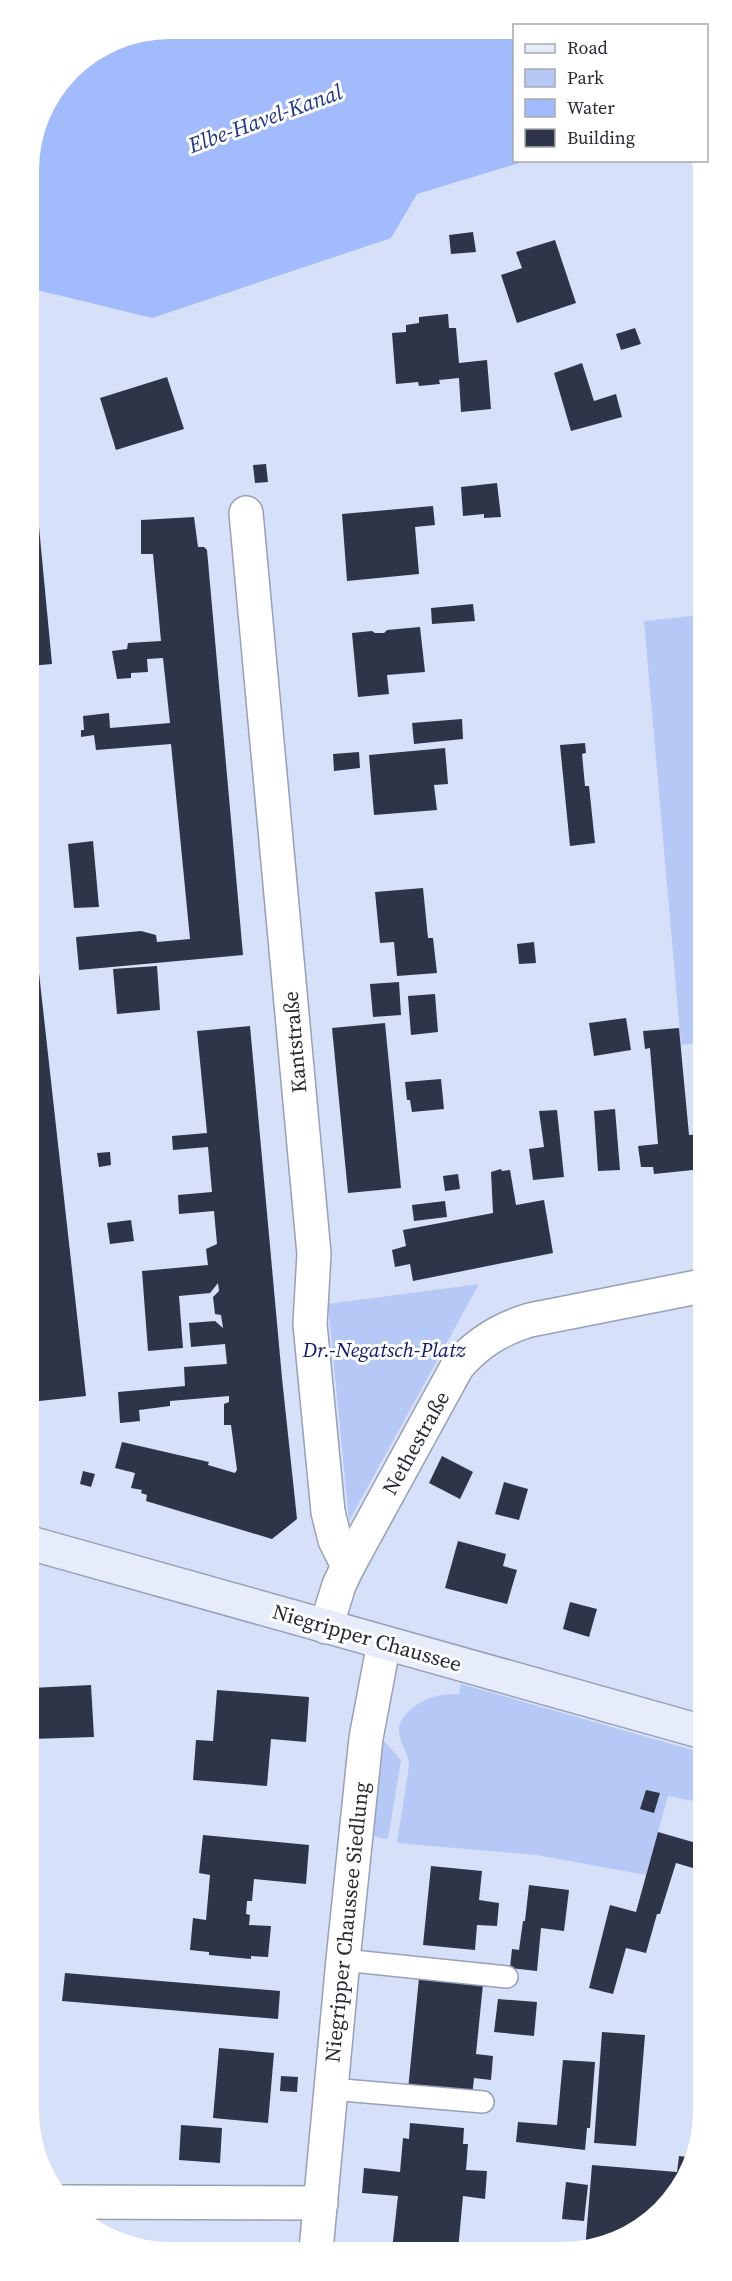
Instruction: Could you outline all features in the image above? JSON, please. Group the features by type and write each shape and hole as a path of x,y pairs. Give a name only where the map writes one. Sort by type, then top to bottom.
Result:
{"main road":[{"name":"Niegripper Chaussee","path":"39,1546 693,1729"}],"street":[{"name":"Kantstraße","path":"246,513 314,1254 310,1324 328,1512 335,1540 348,1566"},
{"name":"Nethestraße","path":"327,1627 339,1585 348,1566 457,1367 471,1350 510,1326 530,1320 693,1288"},
{"name":"Niegripper Chaussee Siedlung","path":"317,2242 342,1960 366,1738 384,1643"},
{"path":"75,2202 321,2203"}],"lane":[{"path":"342,1960 507,1977"},
{"path":"331,2089 483,2102"}],"green space":[{"path":"693,616 693,1043 681,1045 644,621"},
{"name":"Dr.-Negatsch-Platz","path":"479,1284 349,1521 328,1304"},
{"path":"461,1684 693,1750 693,1801 668,1796 646,1875 537,1855 397,1843 409,1766 399,1735 400,1722 407,1713 425,1700 444,1694 459,1694"},
{"path":"384,1741 401,1760 388,1839 373,1835"}],"water":[{"name":"Elbe-Havel-Kanal","path":"161,39 513,39 513,162 523,162 417,194 391,238 152,318 39,290 39,161 43,136 57,104 66,90 84,71 112,52 136,43"}],"building":[{"path":"473,232 476,252 451,254 449,235"},
{"path":"555,240 576,303 517,323 501,275 522,268 516,252"},
{"path":"448,314 449,328 456,328 459,363 487,360 491,409 461,412 459,378 439,380 440,384 419,386 418,382 396,384 392,333 406,332 406,325 419,323 419,317"},
{"path":"635,328 641,344 621,350 616,334"},
{"path":"582,363 594,401 616,394 622,417 571,431 554,373"},
{"path":"167,377 184,429 116,450 100,398"},
{"path":"266,464 268,482 255,483 253,465"},
{"path":"497,483 501,517 484,518 484,514 463,516 461,487"},
{"path":"433,506 435,525 415,527 419,574 347,581 342,514"},
{"path":"194,517 198,547 204,547 207,550 243,955 79,970 76,937 141,931 156,935 157,942 190,939 171,744 96,750 94,735 81,737 81,730 84,730 83,716 109,713 110,728 170,723 163,658 147,659 148,672 131,673 131,678 117,679 112,651 127,649 128,643 161,641 153,554 141,554 141,520"},
{"path":"39,527 52,664 39,665"},
{"path":"473,604 475,621 432,624 431,608"},
{"path":"420,627 425,672 387,675 389,694 358,697 352,633 372,631 384,633 387,630"},
{"path":"462,719 463,739 414,744 412,723"},
{"path":"585,743 586,753 582,754 585,786 589,786 595,843 570,846 560,745"},
{"path":"445,748 448,784 434,785 437,810 374,815 369,755"},
{"path":"359,752 360,768 334,771 333,754"},
{"path":"93,841 99,907 74,908 68,844"},
{"path":"423,888 428,938 433,938 437,973 397,976 394,942 380,943 375,892"},
{"path":"534,942 536,963 519,964 517,944"},
{"path":"157,966 160,1010 117,1014 113,969"},
{"path":"39,973 86,1396 39,1401"},
{"path":"399,982 401,1015 373,1017 370,984"},
{"path":"435,994 438,1032 411,1035 408,996"},
{"path":"626,1018 631,1050 594,1056 589,1023"},
{"path":"385,1023 401,1188 348,1193 332,1028"},
{"path":"250,1026 297,1519 272,1539 146,1501 147,1495 141,1493 142,1490 131,1488 135,1473 115,1468 122,1442 209,1462 208,1465 235,1473 237,1470 231,1425 224,1425 224,1404 229,1402 229,1396 170,1401 170,1406 139,1410 140,1421 120,1423 118,1392 185,1386 184,1367 227,1364 225,1344 191,1347 189,1323 215,1321 223,1328 221,1315 215,1314 213,1297 219,1291 218,1283 210,1293 179,1296 183,1348 148,1351 142,1271 208,1265 206,1249 217,1244 214,1211 179,1214 178,1195 212,1192 208,1147 173,1150 172,1136 207,1133 197,1031"},
{"path":"679,1028 689,1135 693,1135 693,1170 654,1174 653,1167 641,1167 638,1146 658,1144 650,1048 645,1049 643,1031"},
{"path":"441,1079 444,1109 412,1112 410,1100 407,1100 405,1082"},
{"path":"615,1109 620,1170 598,1171 594,1111"},
{"path":"557,1110 564,1177 533,1180 529,1149 544,1147 539,1111"},
{"path":"110,1152 111,1165 99,1167 97,1153"},
{"path":"501,1169 502,1171 510,1170 516,1205 544,1200 553,1253 413,1281 410,1264 395,1267 392,1250 406,1246 403,1230 493,1213 491,1172"},
{"path":"458,1174 460,1189 445,1191 443,1176"},
{"path":"445,1201 447,1217 414,1221 412,1205"},
{"path":"131,1220 134,1241 110,1244 107,1223"},
{"path":"442,1456 473,1472 460,1499 429,1483"},
{"path":"83,1471 95,1474 91,1487 80,1484"},
{"path":"504,1482 528,1489 519,1520 495,1514"},
{"path":"458,1541 506,1554 503,1566 517,1570 507,1604 445,1588"},
{"path":"570,1602 597,1609 589,1637 563,1629"},
{"path":"91,1685 94,1737 39,1739 39,1688"},
{"path":"217,1690 309,1697 306,1742 271,1739 267,1786 193,1780 196,1740 213,1741"},
{"path":"646,1790 660,1793 654,1813 640,1809"},
{"path":"658,1832 693,1842 693,1868 676,1863 660,1914 657,1914 646,1953 626,1948 613,1994 589,1988 610,1905 636,1912"},
{"path":"203,1835 309,1845 306,1884 254,1879 252,1901 247,1901 246,1914 250,1915 249,1925 271,1926 268,1957 251,1956 251,1959 209,1955 209,1952 190,1950 193,1918 206,1920 210,1875 199,1873"},
{"path":"431,1866 482,1871 479,1900 499,1903 497,1926 477,1925 475,1950 423,1945"},
{"path":"529,1885 569,1890 564,1931 541,1928 537,1971 510,1968 512,1949 519,1950"},
{"path":"65,1973 280,1991 278,2019 62,2001"},
{"path":"419,1978 483,1984 476,2054 493,2056 491,2080 474,2078 472,2096 408,2090"},
{"path":"498,1999 537,2002 534,2036 494,2032"},
{"path":"602,2032 645,2035 636,2146 594,2143"},
{"path":"219,2048 274,2053 268,2123 213,2118"},
{"path":"563,2060 595,2062 590,2128 587,2128 585,2150 516,2142 518,2122 557,2125"},
{"path":"281,2076 298,2077 297,2092 280,2091"},
{"path":"410,2123 464,2128 463,2144 468,2144 466,2170 487,2171 485,2199 463,2196 459,2242 393,2242 398,2196 362,2193 364,2168 400,2172 403,2138 409,2139"},
{"path":"181,2125 222,2128 220,2163 179,2160"},
{"path":"679,2156 685,2157 680,2169 671,2184 648,2210 612,2232 586,2239 592,2165 677,2172"},
{"path":"566,2182 588,2185 584,2221 562,2219"}]}
